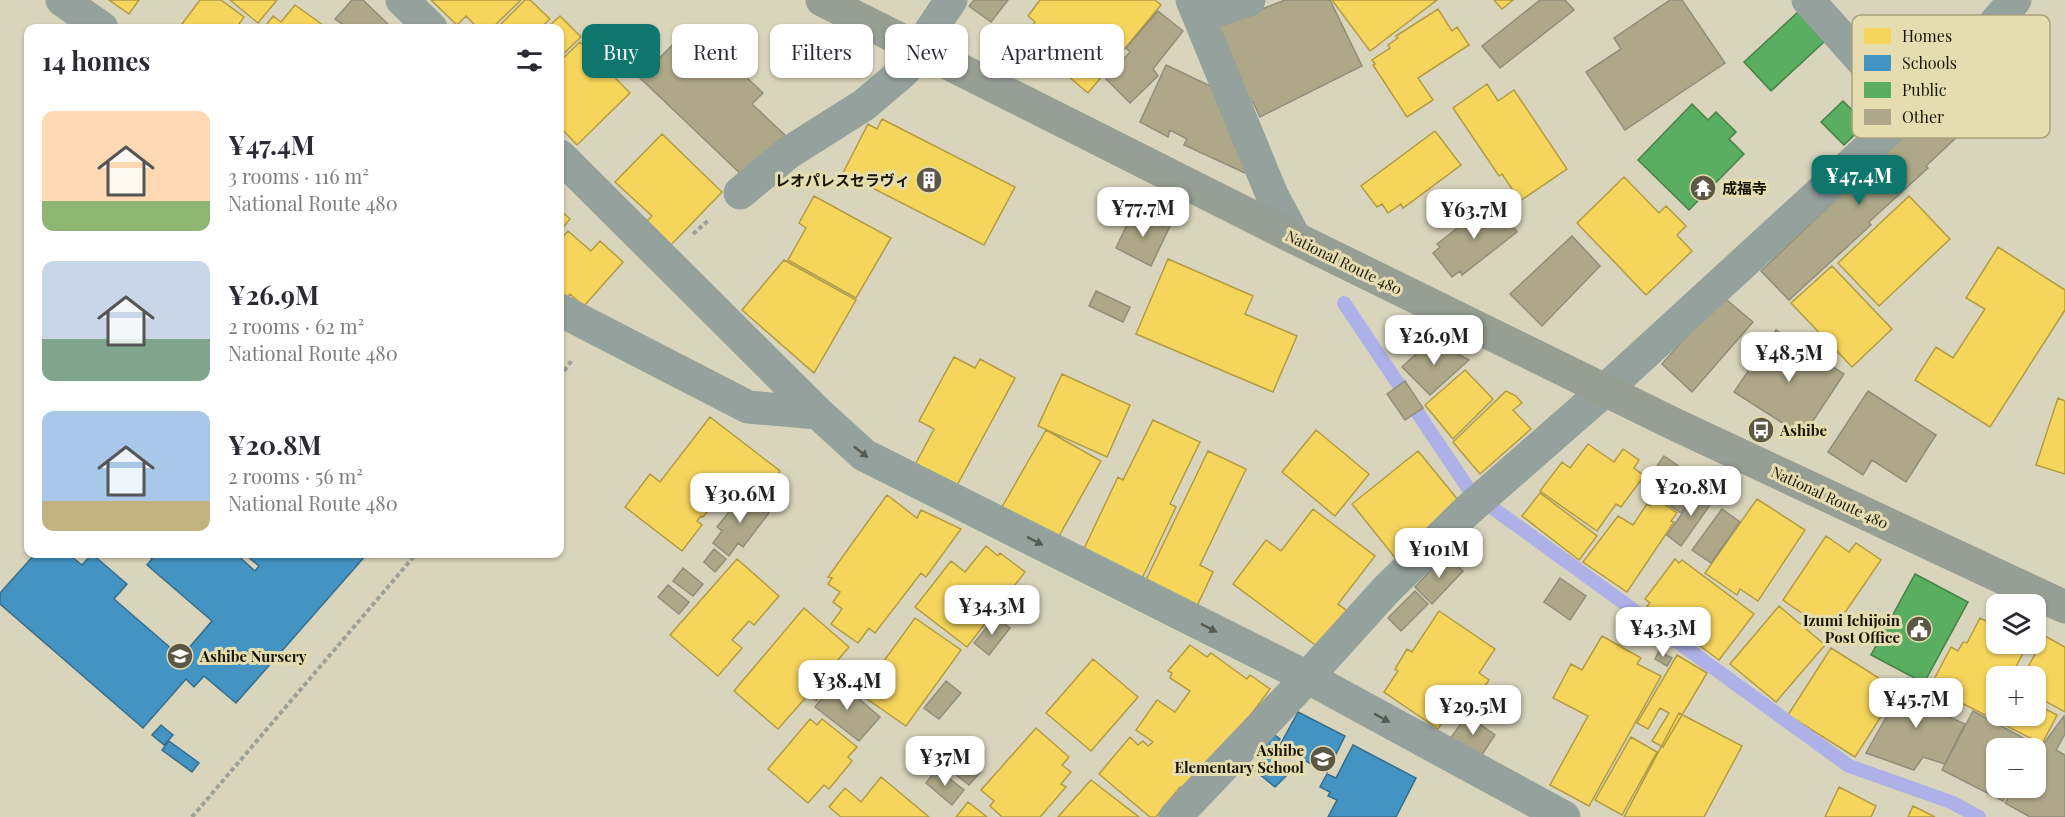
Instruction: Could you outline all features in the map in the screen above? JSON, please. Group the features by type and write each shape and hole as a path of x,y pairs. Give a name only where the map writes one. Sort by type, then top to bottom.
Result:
{"highway":[{"name":"National Route 480","path":"822,0 885,31"},
{"name":"National Route 480","path":"968,73 1295,238 1605,390 2065,607"}],"street":[{"path":"62,0 96,24"},
{"path":"402,0 427,24"},
{"path":"935,24 951,0"},
{"path":"1249,0 1196,8 1272,195 1295,238"},
{"path":"1808,0 1852,49"},
{"path":"2002,15 2015,0"},
{"path":"740,193 788,153 864,105 896,78"},
{"path":"1175,817 1386,590 1468,510 1605,390 1880,138"},
{"path":"564,160 818,413 864,455 1307,677 1564,817"},
{"path":"564,312 748,407 818,413"}],"path":[{"path":"192,817 413,558"}],"building: Homes":[{"path":"109,0 139,0 129,14"},
{"path":"200,0 221,0 244,17 239,24 182,24"},
{"path":"230,0 277,0 258,23"},
{"path":"431,0 521,0 496,24 474,24 466,16 456,24"},
{"path":"525,0 530,0 550,19 544,24 501,24"},
{"path":"1040,0 1155,0 1161,5 1124,50 1124,24 1033,24 1035,22 1028,16"},
{"path":"1332,0 1437,0 1370,51"},
{"path":"1494,0 1513,0 1502,9"},
{"path":"295,5 321,24 267,24 273,16 281,22"},
{"path":"1438,9 1452,31 1457,27 1469,45 1418,78 1433,100 1407,117 1372,60 1390,48 1388,45 1398,38 1396,36"},
{"path":"560,16 581,37 564,53 564,24 551,24"},
{"path":"580,42 582,44 582,78 615,78 630,93 577,145 564,131 564,57"},
{"path":"1070,78 1100,78 1088,93"},
{"path":"1487,84 1498,101 1514,90 1567,169 1520,201 1502,174 1499,176 1453,108"},
{"name":"レオパレスセラヴィ","path":"882,119 1015,187 984,245 843,173 868,124 877,129"},
{"path":"1435,131 1461,165 1403,208 1401,204 1388,213 1382,204 1377,207 1361,186"},
{"path":"662,134 722,192 670,246 646,222 652,216 615,182"},
{"path":"1624,177 1659,213 1666,206 1686,226 1677,235 1692,251 1646,295 1577,223"},
{"path":"814,196 891,238 856,298 788,260 806,228 799,223"},
{"path":"1909,196 1950,239 1879,306 1838,263"},
{"path":"564,214 570,219 564,226"},
{"path":"568,231 591,251 600,241 623,262 584,306 570,294 564,301 564,236"},
{"path":"1998,247 2065,290 2065,310 1990,427 1915,380 1936,347 1953,358 1985,309 1966,298"},
{"path":"1168,259 1253,296 1245,314 1297,336 1273,392 1136,334"},
{"path":"784,260 856,300 814,373 742,310"},
{"path":"1832,266 1892,329 1852,367 1791,303"},
{"path":"954,357 975,368 980,359 1015,378 955,489 914,467 934,429 919,421"},
{"path":"1465,370 1493,399 1453,439 1425,405"},
{"path":"1062,374 1130,405 1107,457 1038,426"},
{"path":"1506,391 1516,396 1522,403 1513,410 1531,429 1480,474 1453,442"},
{"path":"2058,398 2065,401 2065,474 2036,465"},
{"path":"710,417 780,471 759,500 742,488 729,506 718,498 697,521 702,525 682,551 625,507 650,474 660,482"},
{"path":"1153,420 1200,442 1170,504 1176,507 1138,587 1081,555 1118,477 1123,480"},
{"path":"1046,430 1101,461 1054,545 1002,507"},
{"path":"1316,430 1369,474 1335,516 1282,472"},
{"path":"1588,444 1614,462 1623,449 1639,460 1634,468 1644,476 1621,507 1616,504 1597,531 1540,491 1562,462 1570,468"},
{"path":"1208,451 1246,469 1200,565 1213,572 1196,608 1144,584"},
{"path":"1418,451 1463,506 1397,560 1352,504"},
{"path":"1540,493 1597,536 1579,560 1522,516"},
{"path":"887,495 917,518 921,510 961,529 926,577 921,573 875,633 869,628 858,643 831,624 842,609 833,602 840,592 828,584 832,578 828,577"},
{"path":"1655,498 1677,513 1671,521 1674,522 1627,592 1583,562 1618,516 1633,525 1647,504 1650,506"},
{"path":"1757,499 1805,530 1758,601 1740,589 1737,595 1705,573"},
{"path":"1313,509 1375,556 1338,604 1350,613 1322,650 1233,584 1266,540 1281,551"},
{"path":"1826,536 1849,552 1856,543 1881,560 1831,633 1783,600"},
{"path":"986,546 998,556 1000,553 1025,572 967,647 915,607 951,561 965,572"},
{"path":"737,559 779,596 754,625 749,621 732,640 742,648 718,676 670,635"},
{"path":"1675,559 1679,563 1682,560 1754,614 1719,660 1647,606 1650,603 1645,599"},
{"path":"1779,606 1825,645 1776,702 1730,664"},
{"path":"804,608 849,647 837,661 845,668 816,701 808,695 778,729 734,691"},
{"path":"1439,611 1495,649 1479,673 1489,680 1472,705 1460,698 1438,729 1384,692 1398,671 1395,669 1407,649 1412,652"},
{"path":"915,618 961,650 906,726 860,694"},
{"path":"1980,618 1986,621 1986,654 2023,654 2016,666 1986,666 1986,716 1930,687 1951,647 1958,651 1963,642 1967,643"},
{"path":"1602,636 1641,658 1637,664 1661,676 1589,806 1550,785 1588,716 1553,698 1571,664 1582,670"},
{"path":"2046,637 2065,647 2065,712 2046,702 2046,666 2028,666 2035,654 2046,654"},
{"path":"1190,645 1207,657 1211,653 1247,679 1250,675 1270,689 1244,724 1184,790 1180,787 1156,817 1150,817 1099,774 1130,737 1138,745 1143,741 1148,746 1153,742 1136,730 1157,700 1175,712 1190,691 1170,678 1172,673 1168,671"},
{"path":"1831,648 1898,690 1855,757 1788,715"},
{"path":"1677,655 1707,673 1663,747 1652,741 1669,713 1660,708 1648,729 1637,723"},
{"path":"1093,659 1138,697 1091,751 1046,713"},
{"path":"2046,709 2057,715 2045,738 2030,738 2007,726 2046,726"},
{"path":"1679,713 1742,746 1704,817 1624,817"},
{"path":"810,719 817,725 822,719 857,747 848,757 852,761 829,789 824,785 808,803 768,769"},
{"path":"1036,728 1069,757 1062,765 1071,772 1061,784 1066,787 1040,817 1002,817 990,806 994,801 981,790"},
{"path":"1631,737 1657,752 1622,815 1595,800"},
{"path":"881,777 929,817 841,817 829,807 845,788 861,802"},
{"path":"1091,780 1139,817 1058,817"},
{"path":"1839,787 1876,806 1871,817 1825,817"},
{"path":"968,802 987,817 956,817"},
{"path":"1913,806 1935,817 1908,817"}],"building: Schools":[{"path":"31,558 73,558 82,565 88,558 97,558 127,584 114,599 181,657 212,621 147,565 151,558 240,558 255,571 259,566 249,558 363,558 236,703 204,676 194,687 186,679 143,728 0,604 0,593"},
{"path":"1298,712 1345,736 1327,772 1279,747"},
{"path":"161,725 173,735 164,745 152,735"},
{"path":"1271,732 1280,739 1268,752 1260,744"},
{"path":"169,741 199,763 192,772 162,750"},
{"path":"1353,745 1416,778 1396,817 1328,817 1337,800 1328,796 1330,792 1320,787 1327,774 1336,778"},
{"path":"1268,753 1289,773 1275,787 1253,769"}],"building: Public":[{"path":"1798,12 1824,42 1771,91 1744,62"},
{"path":"1843,101 1852,110 1852,137 1844,145 1821,122"},
{"path":"1692,104 1708,120 1716,112 1736,132 1729,139 1744,154 1689,210 1638,160"},
{"path":"1915,574 1968,602 1924,683 1871,655"}],"building: Other":[{"path":"352,0 363,0 388,24 342,24 335,19"},
{"path":"974,0 1008,0 991,22 969,6"},
{"path":"1285,0 1330,0 1362,66 1260,117 1253,102 1250,104 1214,28"},
{"path":"1540,0 1565,0 1574,10 1500,68 1482,46"},
{"path":"1670,0 1682,0 1725,63 1625,130 1586,72 1621,49 1614,38"},
{"path":"1158,11 1183,31 1153,69 1158,76 1130,103 1106,79 1124,78 1124,59 1130,52 1126,48"},
{"path":"672,45 672,78 747,78 763,93 752,104 787,137 746,179 640,78 660,78 660,58"},
{"path":"1166,65 1219,90 1251,164 1245,173 1184,145 1187,139 1170,130 1168,137 1140,122"},
{"path":"1901,138 1956,138 1926,166 1928,168 1869,222 1871,225 1789,300 1761,271"},
{"path":"1492,201 1517,232 1462,275 1460,271 1452,277 1433,253 1440,247 1437,244"},
{"path":"1134,210 1170,226 1151,266 1116,248"},
{"path":"1572,236 1600,266 1542,326 1510,294"},
{"path":"1096,291 1130,307 1123,322 1089,306"},
{"path":"1722,296 1753,322 1692,392 1662,364"},
{"path":"1776,330 1844,374 1803,436 1734,392"},
{"path":"1431,340 1469,360 1430,395 1402,367"},
{"path":"1405,381 1423,408 1405,420 1387,394"},
{"path":"1868,391 1936,435 1906,482 1872,460 1863,475 1828,452"},
{"path":"1664,456 1702,482 1681,513 1642,487"},
{"path":"1700,488 1715,498 1681,546 1667,535"},
{"path":"744,493 769,513 743,547 738,543 729,556 713,543 722,531 717,527"},
{"path":"1722,509 1740,522 1711,563 1692,550"},
{"path":"714,549 726,559 715,572 704,562"},
{"path":"1445,555 1463,571 1432,604 1415,587"},
{"path":"683,568 703,584 693,596 673,581"},
{"path":"1560,578 1586,596 1570,620 1544,602"},
{"path":"668,585 689,602 679,614 658,597"},
{"path":"1415,591 1428,604 1401,631 1388,618"},
{"path":"995,617 1010,628 989,655 974,643"},
{"path":"1659,651 1672,658 1667,666 1655,659"},
{"path":"1908,678 1948,700 1941,713 1965,724 1945,764 1923,757 1914,770 1866,753"},
{"path":"837,680 880,717 859,741 815,707"},
{"path":"946,681 961,693 939,719 924,708"},
{"path":"1973,711 1986,718 1986,726 2001,726 2024,738 1986,738 1986,792 1942,770"},
{"path":"1467,715 1495,735 1481,756 1450,739"},
{"path":"2064,716 2065,734 2056,750 2065,755 2065,817 2030,817 2005,803 2008,798 2046,798 2046,740"},
{"path":"954,749 981,771 969,785 942,764"},
{"path":"937,769 964,790 952,805 926,783"}],"waterway":[{"path":"1344,303 1472,494"},
{"path":"1490,506 1849,766 1951,802 1979,817"}],"place":[{"name":"レオパレスセラヴィ","path":"929,180"},
{"name":"成福寺","path":"1703,188"},
{"name":"Ashibe","path":"1761,430"},
{"name":"Izumi Ichijoin Post Office","path":"1919,629"},
{"name":"Ashibe Nursery","path":"180,656"},
{"name":"Ashibe Elementary School","path":"1323,759"}]}
